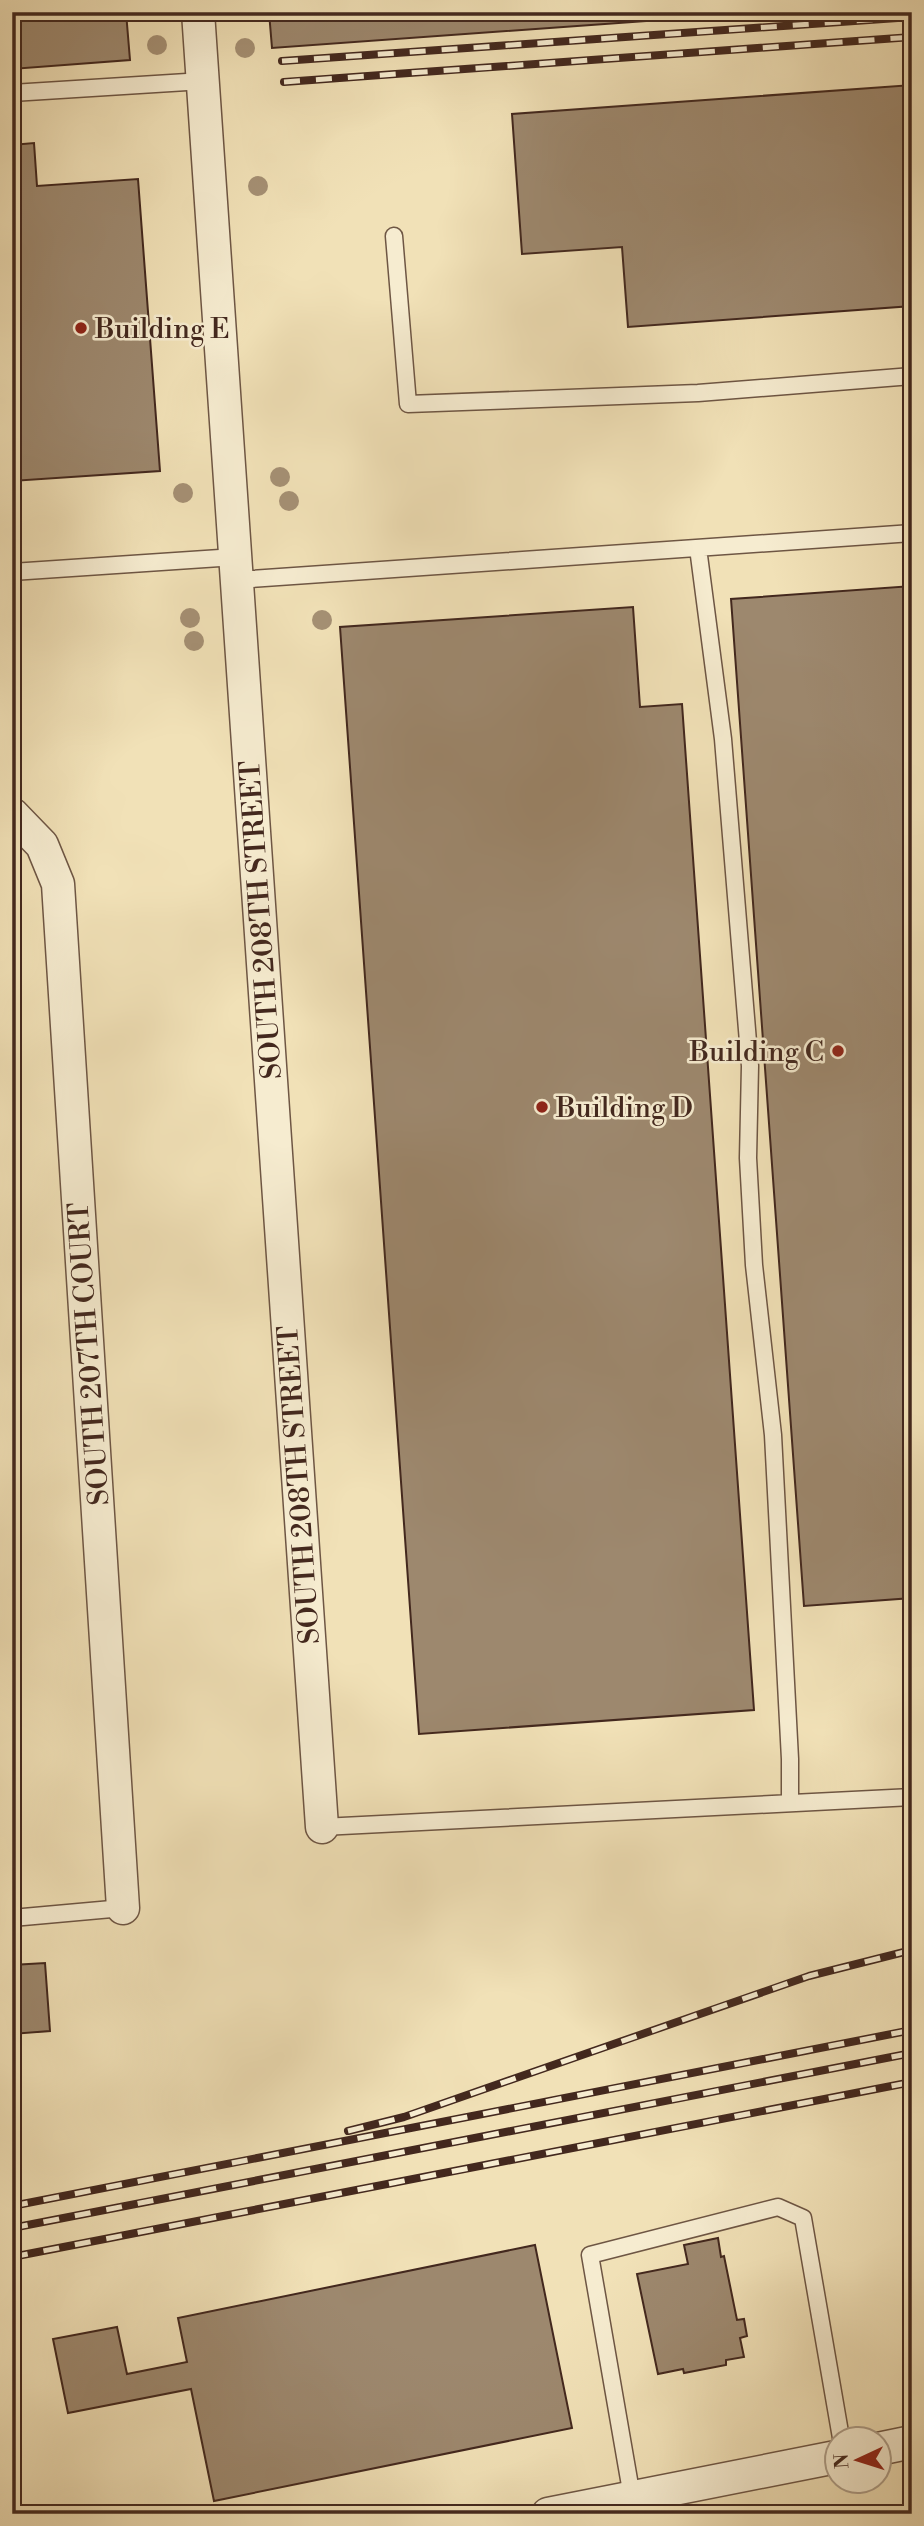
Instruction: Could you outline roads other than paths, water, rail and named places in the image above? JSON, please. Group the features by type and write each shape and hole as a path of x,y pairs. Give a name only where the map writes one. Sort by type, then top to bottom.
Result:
{"street":[{"name":"SOUTH 208TH STREET","path":"198,12 322,1827"},
{"name":"SOUTH 207TH COURT","path":"12,814 42,845 58,884 123,1908"},
{"path":"892,2446 912,2442"},
{"path":"548,2514 822,2460"}],"lane":[{"path":"12,93 203,81"},
{"path":"394,236 408,404 698,393 912,376"},
{"path":"12,572 236,569 698,548 912,533"},
{"path":"698,548 723,739 750,1066 748,1158 753,1252 773,1435 790,1803"},
{"path":"322,1827 912,1797"},
{"path":"12,1918 123,1908"},
{"path":"632,2497 590,2256 778,2207 803,2218 839,2424"}],"railway":[{"path":"282,61 912,17"},
{"path":"284,82 912,37"},
{"path":"348,2131 404,2117 809,1976 912,1950"},
{"path":"12,2206 912,2030"},
{"path":"12,2228 912,2053"},
{"path":"12,2257 912,2082"}],"place":[{"name":"Building E","path":"81,328"},
{"name":"Building C","path":"838,1051"},
{"name":"Building D","path":"542,1107"}]}
